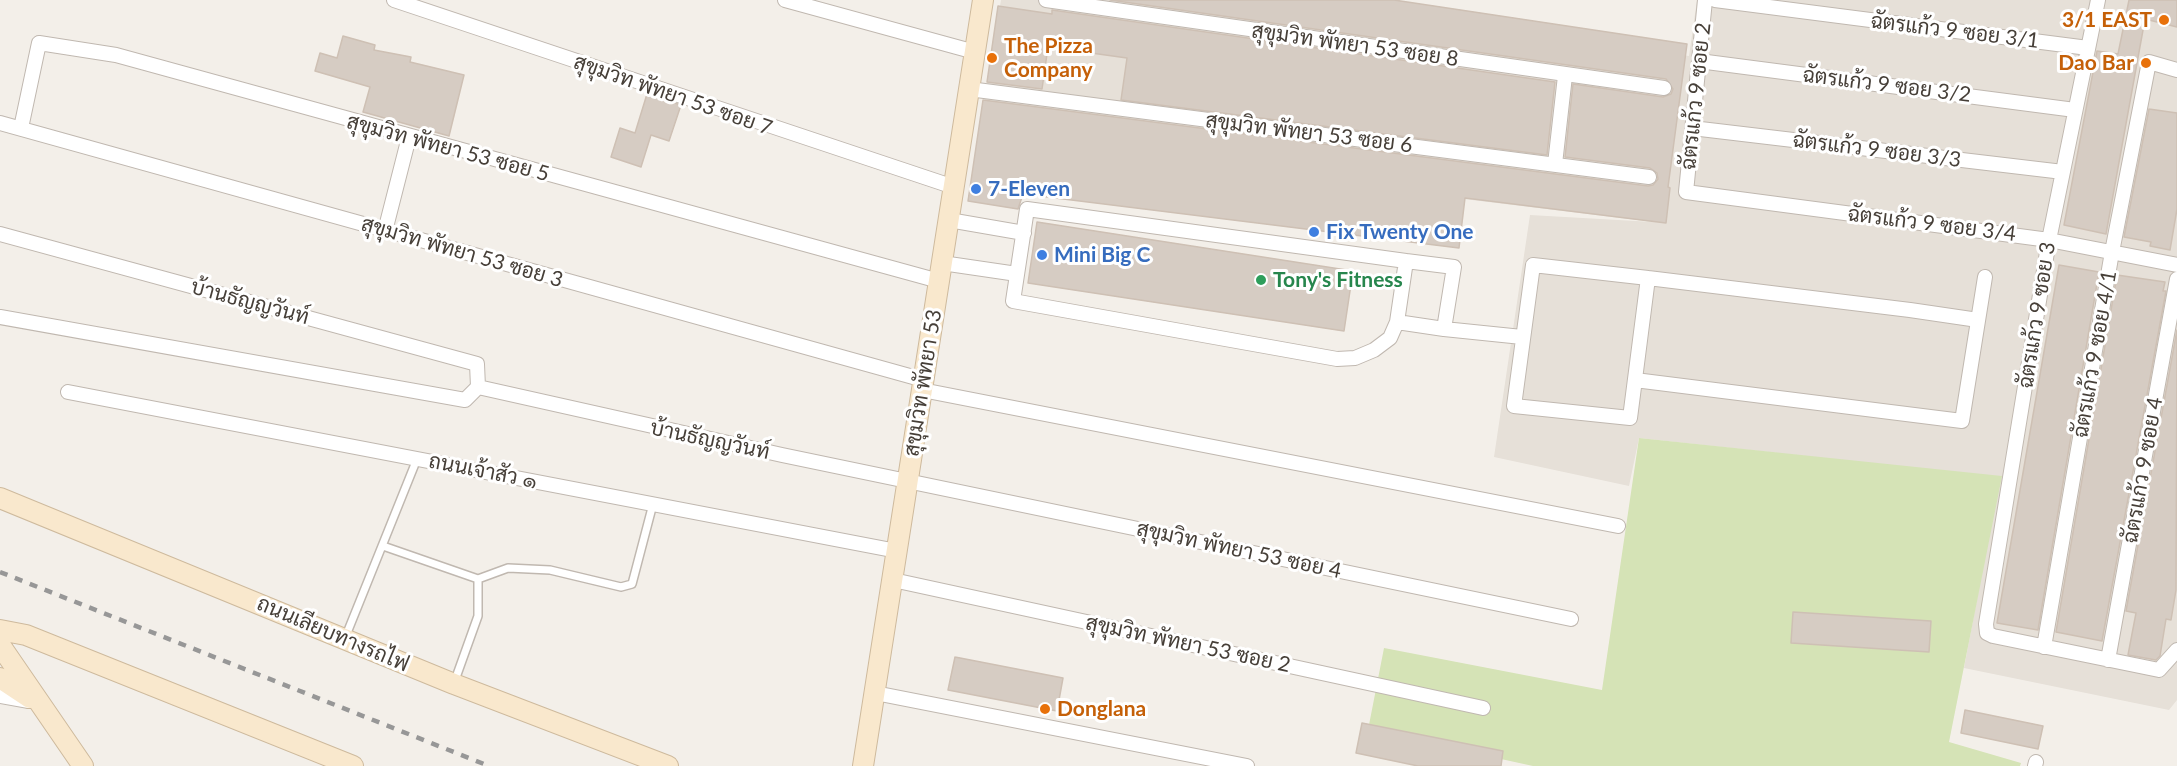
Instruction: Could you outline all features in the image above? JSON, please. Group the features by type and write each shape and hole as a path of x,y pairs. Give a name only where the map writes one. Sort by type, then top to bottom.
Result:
{"street":[{"name":"สุขุมวิท พัทยา 53 ซอย 7","path":"394,0 954,187"},
{"path":"785,0 975,52"},
{"name":"สุขุมวิท พัทยา 53","path":"863,766 983,0"},
{"name":"สุขุมวิท พัทยา 53 ซอย 8","path":"1046,0 1565,76 1664,88"},
{"name":"ฉัตรแก้ว 9 ซอย 2","path":"1686,192 1706,0"},
{"name":"ฉัตรแก้ว 9 ซอย 3/1","path":"1715,0 2088,48"},
{"name":"ฉัตรแก้ว 9 ซอย 3","path":"2044,647 1987,633 1986,624 2049,240 2098,0"},
{"name":"สุขุมวิท พัทยา 53 ซอย 5","path":"21,128 39,44 116,55 409,137 941,272 1017,274"},
{"name":"ฉัตรแก้ว 9 ซอย 3/2","path":"1699,61 2075,110"},
{"name":"ฉัตรแก้ว 9 ซอย 4/1","path":"2044,647 2112,252 2149,62 2177,70"},
{"path":"1555,164 1565,76"},
{"name":"สุขุมวิท พัทยา 53 ซอย 6","path":"969,89 1649,177"},
{"name":"สุขุมวิท พัทยา 53 ซอย 3","path":"0,123 923,385 1618,526"},
{"name":"ฉัตรแก้ว 9 ซอย 3/3","path":"1692,128 2063,172"},
{"path":"385,231 409,137"},
{"name":"ฉัตรแก้ว 9 ซอย 3/4","path":"1686,192 2049,240 2177,265"},
{"path":"1406,261 1397,322 1390,338 1374,350 1356,358 1337,359 1013,301 1027,209 1454,267 1444,329"},
{"path":"949,220 1024,233"},
{"name":"บ้านธัญญวันท์","path":"0,234 477,364 478,387 495,393 908,481"},
{"path":"1647,278 1630,418 1514,406 1533,265 1647,278 1978,320"},
{"path":"1635,380 1962,421 1985,277"},
{"name":"ฉัตรแก้ว 9 ซอย 4","path":"2108,660 2177,279"},
{"path":"0,317 465,400 478,387"},
{"path":"1397,322 1522,337"},
{"name":"ถนนเจ้าสัว ๑","path":"68,392 897,551"},
{"name":"สุขุมวิท พัทยา 53 ซอย 4","path":"908,481 1571,619"},
{"name":"ถนนเลียบทางรถไฟ","path":"0,498 454,684 668,766"},
{"name":"สุขุมวิท พัทยา 53 ซอย 2","path":"893,580 1484,708"},
{"path":"0,630 26,634 353,766"},
{"path":"0,645 37,703 83,766"},
{"path":"2044,647 2159,670 2176,648"},
{"path":"0,678 37,703"},
{"path":"875,693 1247,766"},
{"path":"0,696 37,703"}],"lane":[{"path":"345,638 417,459"},
{"path":"382,546 478,579 508,568 550,570 621,587 632,584 653,504"},
{"path":"454,684 478,616 478,579"}],"shaded area":[{"path":"1001,0 1293,0 1689,56 1697,0 2177,0 2177,700 2169,710 1964,668 2000,477 1639,438 1629,486 1494,457 1530,215 1653,222 978,140"}],"green space":[{"path":"1639,438 2002,476 1949,742 2021,763 2020,766 1533,766 1368,730 1384,648 1602,690"}],"building":[{"path":"1110,0 1394,0 1687,44 1668,187 1670,188 1666,223 1465,198 1459,248 1023,194 1018,209 968,201 983,100 1648,186 1653,185 1658,179 1657,173 1650,168 1565,157 1573,84 1663,97 1671,94 1673,89 1666,79"},
{"path":"2129,0 2177,0 2177,27 2145,19 2106,234 2064,225 2097,51 2118,54"},
{"path":"998,6 1052,14 1052,10 1555,82 1547,155 1121,100 1127,58 1048,47 1042,89 987,82"},
{"path":"343,36 375,45 374,50 411,57 410,62 464,75 449,136 363,112 370,87 315,71 320,53 337,58"},
{"path":"647,94 681,105 669,141 651,135 641,167 611,157 620,128 635,133"},
{"path":"2149,109 2177,113 2177,209 2170,250 2150,246 2151,242 2124,237"},
{"path":"1037,222 1353,271 1344,331 1028,283"},
{"path":"2059,265 2099,272 2038,630 1997,623"},
{"path":"2117,275 2165,282 2163,291 2166,291 2102,641 2056,632"},
{"path":"2177,330 2176,590 2171,620 2166,619 2160,656 2156,660 2128,655 2136,613 2126,611"},
{"path":"1793,612 1931,621 1929,652 1791,643"},
{"path":"955,657 1063,678 1057,711 948,690"},
{"path":"1965,710 2043,726 2038,749 1961,733"},
{"path":"1362,723 1503,751 1501,766 1418,766 1356,753"}],"railway":[{"path":"0,572 489,766"}],"place":[{"name":"3/1 EAST","path":"2164,20"},
{"name":"The Pizza Company","path":"992,58"},
{"name":"Dao Bar","path":"2146,63"},
{"name":"7-Eleven","path":"976,189"},
{"name":"Fix Twenty One","path":"1314,232"},
{"name":"Mini Big C","path":"1042,255"},
{"name":"Tony's Fitness","path":"1261,280"},
{"name":"Donglana","path":"1045,709"}]}
